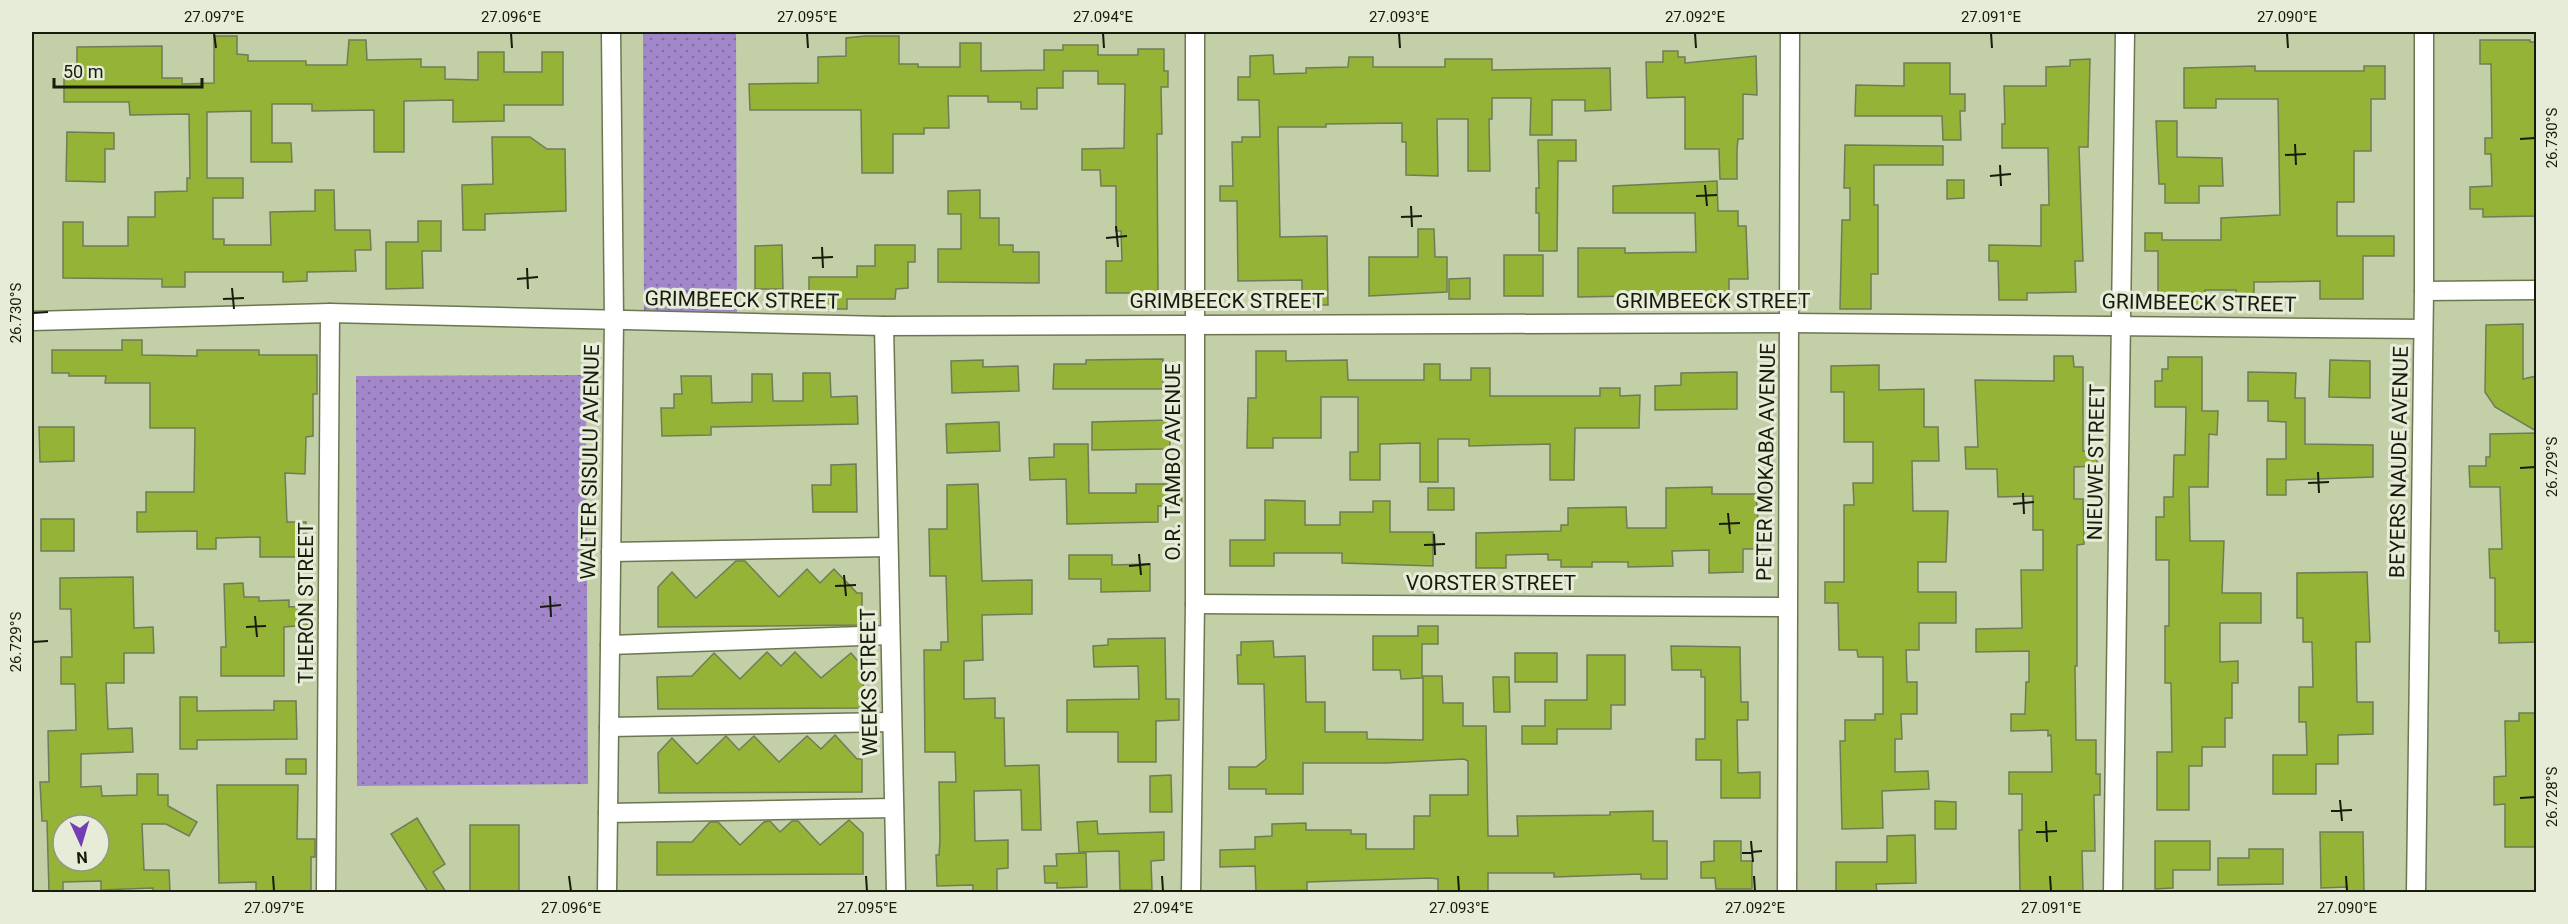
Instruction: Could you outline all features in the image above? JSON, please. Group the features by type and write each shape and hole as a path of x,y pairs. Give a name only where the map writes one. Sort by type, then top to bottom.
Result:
{"street":[{"name":"WALTER SISULU AVENUE","path":"608,892 614,320 611,32"},
{"name":"O.R. TAMBO AVENUE","path":"1191,892 1195,604 1195,32"},
{"name":"PETER MOKABA AVENUE","path":"1787,892 1790,32"},
{"name":"NIEUWE STREET","path":"2113,892 2125,32"},
{"name":"BEYERS NAUDE AVENUE","path":"2416,892 2424,291 2424,32"},
{"path":"2424,291 2536,290"},
{"name":"GRIMBEECK STREET","path":"32,321 330,313 884,326 1196,323 1790,323 2423,328"},
{"name":"THERON STREET","path":"326,892 330,313"},
{"name":"WEEKS STREET","path":"884,326 896,892"},
{"path":"611,552 888,547"},
{"name":"VORSTER STREET","path":"1195,604 1787,607"},
{"path":"610,645 890,635"},
{"path":"609,727 892,722"},
{"path":"608,813 894,808"}],"shaded area":[{"path":"643,32 736,32 737,314 644,314"},
{"path":"586,375 588,784 357,786 356,376"}],"building":[{"path":"214,36 237,36 237,54 248,55 248,61 306,61 306,65 347,65 349,40 366,40 367,60 421,59 421,67 445,67 445,79 478,80 478,52 504,52 504,72 542,72 542,52 563,52 563,105 504,105 504,121 453,122 453,100 404,101 404,152 374,152 374,110 312,111 312,104 272,104 272,143 291,143 292,162 251,162 251,111 207,112 207,178 243,178 243,198 213,198 213,239 224,239 224,245 271,245 270,212 315,211 315,190 334,190 335,230 370,230 371,250 355,250 356,271 307,272 307,281 283,282 283,272 185,272 185,287 162,287 162,279 63,278 63,222 83,222 83,246 128,246 128,217 155,217 155,192 187,191 187,178 190,178 189,114 130,115 129,102 64,102 64,71 77,71 77,47 162,46 162,78 182,78 182,84 214,83"},
{"path":"899,36 899,64 918,64 918,67 960,67 960,43 981,43 981,71 1044,70 1044,50 1063,50 1063,45 1098,45 1098,55 1138,55 1138,49 1164,49 1164,71 1168,71 1168,87 1161,87 1162,134 1157,134 1158,293 1106,293 1106,261 1122,261 1121,231 1116,231 1116,186 1101,186 1100,170 1082,170 1082,149 1124,148 1125,84 1098,84 1098,71 1063,71 1063,88 1037,88 1037,109 1021,109 1021,102 988,102 988,96 948,96 949,128 924,128 924,134 893,134 893,173 862,173 861,110 750,110 749,84 818,83 818,57 846,56 846,38"},
{"path":"2480,40 2536,42 2536,216 2483,217 2483,209 2470,209 2470,187 2492,186 2491,154 2485,154 2485,138 2492,138 2491,64 2480,64"},
{"path":"1663,51 1678,51 1678,57 1685,57 1685,63 1756,56 1757,95 1743,94 1743,139 1738,139 1737,179 1720,179 1719,149 1685,149 1685,97 1647,98 1646,62 1663,62"},
{"path":"1273,55 1274,74 1306,73 1306,68 1348,67 1349,57 1373,57 1373,67 1445,67 1445,59 1492,59 1492,70 1610,68 1611,110 1585,111 1585,100 1552,100 1552,135 1530,135 1531,98 1492,98 1492,119 1489,119 1490,171 1468,171 1468,119 1437,119 1438,176 1406,175 1406,142 1402,142 1402,123 1278,127 1280,237 1327,236 1328,305 1302,305 1302,280 1238,281 1237,201 1220,201 1220,186 1233,186 1232,142 1242,142 1242,137 1260,137 1259,100 1238,100 1238,77 1250,77 1250,56"},
{"path":"2090,59 2088,147 2079,147 2083,261 2075,261 2076,292 2027,293 2027,300 1999,300 1998,261 1989,261 1989,245 2041,246 2041,205 2049,205 2048,148 2002,148 2002,124 2005,124 2004,86 2046,86 2046,67 2070,66 2070,60"},
{"path":"1904,63 1950,63 1950,94 1965,94 1965,111 1960,111 1961,140 1943,140 1942,116 1855,116 1856,85 1904,86"},
{"path":"2255,66 2255,71 2364,71 2364,66 2385,66 2385,99 2371,99 2371,151 2354,151 2354,202 2337,202 2337,236 2394,236 2394,256 2363,256 2363,299 2320,299 2320,281 2254,282 2254,294 2236,294 2236,290 2205,290 2205,307 2158,307 2158,251 2145,251 2145,233 2162,233 2162,240 2221,240 2221,218 2280,215 2278,99 2216,99 2216,108 2184,108 2184,68"},
{"path":"2156,121 2177,121 2177,157 2222,158 2223,186 2199,186 2199,203 2165,203 2165,184 2159,184"},
{"path":"67,132 114,133 114,149 105,149 105,182 66,181"},
{"path":"492,137 530,137 547,149 565,149 566,211 485,214 485,230 463,230 462,185 493,184"},
{"path":"1538,140 1576,140 1576,161 1558,161 1557,251 1539,251 1539,213 1536,213 1536,188 1539,188"},
{"path":"1845,145 1943,146 1943,165 1874,165 1874,205 1878,205 1878,274 1871,274 1871,309 1840,309 1842,220 1850,220 1850,188 1844,188"},
{"path":"1947,180 1964,180 1964,198 1947,199"},
{"path":"1717,181 1718,211 1738,211 1738,226 1746,226 1748,279 1729,279 1729,302 1659,304 1659,301 1633,302 1633,296 1578,297 1578,248 1625,248 1625,253 1696,252 1695,213 1613,213 1613,186"},
{"path":"980,190 980,218 999,218 999,245 1013,245 1013,252 1039,252 1039,283 938,282 938,249 961,249 961,214 948,214 948,191"},
{"path":"418,221 441,221 441,251 422,251 423,288 386,289 386,242 418,242"},
{"path":"1418,229 1434,229 1435,257 1447,257 1447,292 1369,296 1369,257 1418,257"},
{"path":"782,245 783,289 755,289 755,246"},
{"path":"875,245 915,245 915,262 908,262 908,288 896,289 895,299 847,299 847,309 809,309 809,277 857,277 857,266 875,266"},
{"path":"1504,255 1543,255 1543,296 1504,296"},
{"path":"1470,278 1470,299 1449,299 1449,279"},
{"path":"2523,324 2523,379 2536,376 2536,431 2495,407 2485,392 2486,325"},
{"path":"122,340 142,340 142,355 197,356 197,350 259,350 259,355 317,355 317,394 313,394 313,436 306,437 305,474 285,473 287,522 306,522 306,557 260,557 260,537 216,538 216,549 197,549 197,531 137,532 137,512 146,512 146,492 194,492 195,428 150,428 150,383 105,383 106,376 69,376 69,373 52,373 52,350 122,350"},
{"path":"1256,351 1286,351 1286,361 1347,360 1348,380 1424,380 1424,364 1440,364 1440,380 1471,380 1471,368 1490,368 1490,396 1600,396 1600,388 1620,388 1620,396 1640,395 1639,428 1575,428 1574,480 1550,480 1550,444 1469,446 1469,439 1438,439 1438,482 1420,482 1420,443 1380,444 1380,480 1350,480 1350,452 1358,452 1358,397 1321,397 1321,438 1273,438 1273,448 1247,448 1248,398 1256,398"},
{"path":"2054,356 2073,356 2074,367 2083,367 2083,451 2097,451 2097,466 2074,467 2074,499 2083,499 2084,544 2077,545 2077,666 2075,666 2076,740 2096,740 2096,774 2100,774 2100,795 2094,795 2095,851 2082,851 2083,892 2020,892 2019,830 2022,830 2022,794 2009,794 2009,772 2052,772 2051,735 2048,736 2048,730 2011,731 2011,714 2025,714 2026,682 2029,682 2029,651 1976,652 1976,629 2022,628 2021,570 2043,570 2043,530 2033,530 2033,496 1998,497 1997,469 1966,469 1965,447 1978,447 1975,380 2054,381"},
{"path":"2168,357 2202,357 2202,411 2218,411 2217,435 2209,434 2208,487 2189,487 2190,541 2224,541 2222,593 2261,593 2261,623 2220,623 2220,662 2238,661 2238,683 2232,683 2232,718 2225,718 2225,747 2202,747 2202,766 2189,766 2189,810 2157,810 2157,752 2172,752 2171,683 2165,683 2165,626 2169,626 2169,560 2156,560 2156,517 2164,517 2164,497 2173,497 2174,455 2185,455 2186,407 2155,407 2155,381 2162,381 2162,369 2168,369"},
{"path":"1163,359 1163,389 1053,389 1054,364 1086,364 1086,360"},
{"path":"983,360 983,367 1018,366 1019,391 952,393 951,361"},
{"path":"2330,360 2370,361 2370,398 2329,397"},
{"path":"1879,365 1879,390 1924,389 1924,427 1938,427 1939,461 1912,461 1913,511 1948,511 1946,562 1918,562 1918,592 1956,592 1956,623 1919,623 1919,650 1906,650 1907,682 1917,682 1917,714 1901,714 1902,739 1895,739 1895,772 1928,771 1929,789 1882,791 1883,828 1842,829 1840,741 1845,741 1845,720 1875,720 1875,714 1883,714 1883,657 1858,657 1857,650 1839,650 1838,603 1825,603 1825,582 1844,582 1844,505 1854,505 1853,483 1873,483 1873,442 1844,442 1844,392 1831,392 1831,366"},
{"path":"1737,372 1737,409 1655,410 1655,386 1681,385 1681,373"},
{"path":"2248,372 2296,373 2295,398 2305,398 2305,444 2373,445 2373,477 2286,480 2286,495 2267,495 2267,459 2286,459 2286,422 2268,421 2268,401 2248,401"},
{"path":"803,373 830,373 831,397 857,396 858,424 711,427 711,435 662,436 661,408 674,408 674,394 682,394 681,376 711,376 712,403 752,402 752,374 772,374 773,401 803,401"},
{"path":"1169,420 1170,449 1092,450 1092,422"},
{"path":"999,422 1000,451 947,453 946,424"},
{"path":"39,427 74,427 74,461 40,462"},
{"path":"2536,433 2536,642 2499,643 2499,631 2495,631 2495,578 2490,578 2489,549 2502,549 2500,487 2470,487 2469,466 2486,466 2486,457 2490,457 2490,434"},
{"path":"1054,444 1088,444 1089,493 1136,493 1136,484 1181,484 1182,505 1158,506 1158,522 1067,524 1066,479 1030,480 1029,458 1054,457"},
{"path":"856,464 857,512 813,512 812,485 831,485 831,465"},
{"path":"978,484 982,581 1032,580 1032,614 982,615 983,660 964,661 964,699 995,698 995,718 1004,718 1005,766 1039,765 1041,830 1022,830 1021,790 974,791 975,841 1008,840 1008,868 997,869 997,892 973,892 973,885 937,886 936,855 939,855 940,840 939,782 956,782 955,752 925,752 924,650 941,650 941,642 948,642 946,576 930,576 929,529 947,529 947,485"},
{"path":"1712,487 1712,494 1756,494 1760,549 1743,549 1743,572 1709,573 1709,550 1672,551 1673,566 1628,567 1628,562 1592,562 1592,567 1561,567 1561,560 1548,560 1548,554 1506,555 1506,568 1476,568 1476,533 1561,531 1561,525 1568,525 1568,508 1626,507 1627,528 1666,528 1666,488"},
{"path":"1428,488 1454,488 1454,510 1428,510"},
{"path":"1265,500 1305,501 1305,525 1340,525 1340,512 1373,512 1373,501 1390,501 1390,532 1433,532 1433,566 1342,563 1342,553 1274,553 1274,566 1230,566 1230,540 1265,540"},
{"path":"41,519 74,519 74,551 41,551"},
{"path":"1069,555 1112,555 1112,565 1150,564 1150,591 1101,592 1101,579 1069,579"},
{"path":"736,561 745,561 779,597 807,569 820,583 834,569 857,593 862,593 862,625 658,627 658,587 672,572 696,598"},
{"path":"2367,572 2370,642 2356,642 2357,702 2373,702 2373,734 2338,735 2338,764 2316,764 2316,794 2273,794 2273,755 2307,755 2306,722 2299,722 2299,687 2313,687 2312,642 2303,642 2303,618 2297,618 2297,573"},
{"path":"133,577 134,628 153,627 154,653 124,653 124,683 106,683 108,729 132,728 133,752 81,754 81,787 101,786 102,796 137,795 137,774 158,774 158,795 168,795 168,806 197,822 189,836 166,824 142,824 144,870 169,870 170,892 153,892 153,888 101,890 101,881 63,882 63,892 49,892 47,821 42,821 40,782 49,782 48,731 76,730 75,684 61,684 61,657 72,657 71,609 60,609 60,578"},
{"path":"243,583 244,597 259,597 259,601 289,600 289,607 307,606 308,625 284,627 284,676 221,676 221,647 226,647 224,584"},
{"path":"1418,626 1438,626 1438,644 1422,644 1422,678 1401,679 1400,670 1373,670 1373,636 1418,636"},
{"path":"1165,638 1166,699 1179,699 1179,720 1156,721 1156,762 1118,762 1118,732 1067,732 1067,700 1139,699 1138,666 1094,667 1093,646 1108,645 1108,639"},
{"path":"1273,641 1274,657 1305,656 1306,702 1325,702 1325,732 1367,732 1367,739 1423,740 1423,676 1442,676 1443,703 1463,703 1463,726 1486,726 1488,836 1518,836 1517,816 1610,815 1610,812 1653,811 1653,841 1667,841 1667,879 1641,879 1641,874 1554,877 1554,873 1488,873 1488,892 1438,892 1438,879 1431,878 1307,882 1307,890 1256,891 1255,866 1220,867 1220,850 1255,849 1255,837 1272,836 1272,824 1306,823 1306,830 1351,830 1351,834 1366,834 1366,849 1414,849 1414,816 1430,816 1430,795 1468,795 1468,761 1464,759 1386,763 1303,763 1303,794 1266,794 1266,789 1229,789 1229,767 1256,767 1266,759 1264,684 1238,684 1237,655 1241,655 1241,642"},
{"path":"1671,646 1740,647 1741,702 1748,702 1748,720 1737,720 1738,773 1760,772 1760,798 1721,798 1721,760 1696,760 1696,739 1705,739 1705,677 1701,677 1701,670 1672,670"},
{"path":"767,652 781,666 795,652 821,678 851,653 863,667 864,708 658,709 657,677 692,676 714,653 740,679"},
{"path":"1515,653 1557,653 1557,682 1515,682"},
{"path":"1587,655 1625,655 1625,705 1611,705 1611,729 1557,729 1557,744 1522,744 1522,726 1545,726 1545,700 1587,700"},
{"path":"1493,677 1509,677 1510,712 1494,712"},
{"path":"180,697 197,697 197,711 274,710 274,701 296,701 297,739 197,740 197,749 180,749"},
{"path":"2519,713 2535,713 2536,847 2505,847 2505,804 2494,805 2494,777 2506,776 2505,721 2519,721"},
{"path":"835,735 857,759 862,759 862,792 659,793 658,753 672,738 697,764 726,736 739,750 754,736 779,762 807,736 821,749"},
{"path":"286,759 306,759 306,774 286,774"},
{"path":"1171,775 1172,812 1150,812 1150,776"},
{"path":"217,785 298,785 297,839 315,839 315,857 311,857 311,892 256,892 256,882 219,883"},
{"path":"1935,801 1956,802 1956,829 1935,829"},
{"path":"417,818 445,864 433,872 446,892 428,892 391,834"},
{"path":"849,820 863,833 863,874 657,875 657,842 692,842 710,822 718,822 740,845 764,822 770,821 780,832 792,821 798,821 820,845"},
{"path":"1097,821 1098,834 1164,832 1164,860 1151,861 1152,890 1120,890 1119,851 1079,852 1077,822"},
{"path":"470,825 519,825 519,892 470,892"},
{"path":"2320,832 2363,832 2364,892 2347,892 2347,887 2321,888"},
{"path":"1915,835 1916,883 1876,884 1877,892 1836,892 1836,862 1887,862 1887,836"},
{"path":"1714,841 1741,841 1741,861 1752,861 1752,889 1716,889 1715,878 1701,878 1701,862 1714,861"},
{"path":"2155,841 2210,841 2210,870 2173,870 2173,888 2155,889"},
{"path":"2249,849 2283,849 2283,884 2218,885 2218,858 2249,858"},
{"path":"1086,853 1087,887 1057,888 1057,883 1045,883 1044,866 1057,866 1056,854"}]}
